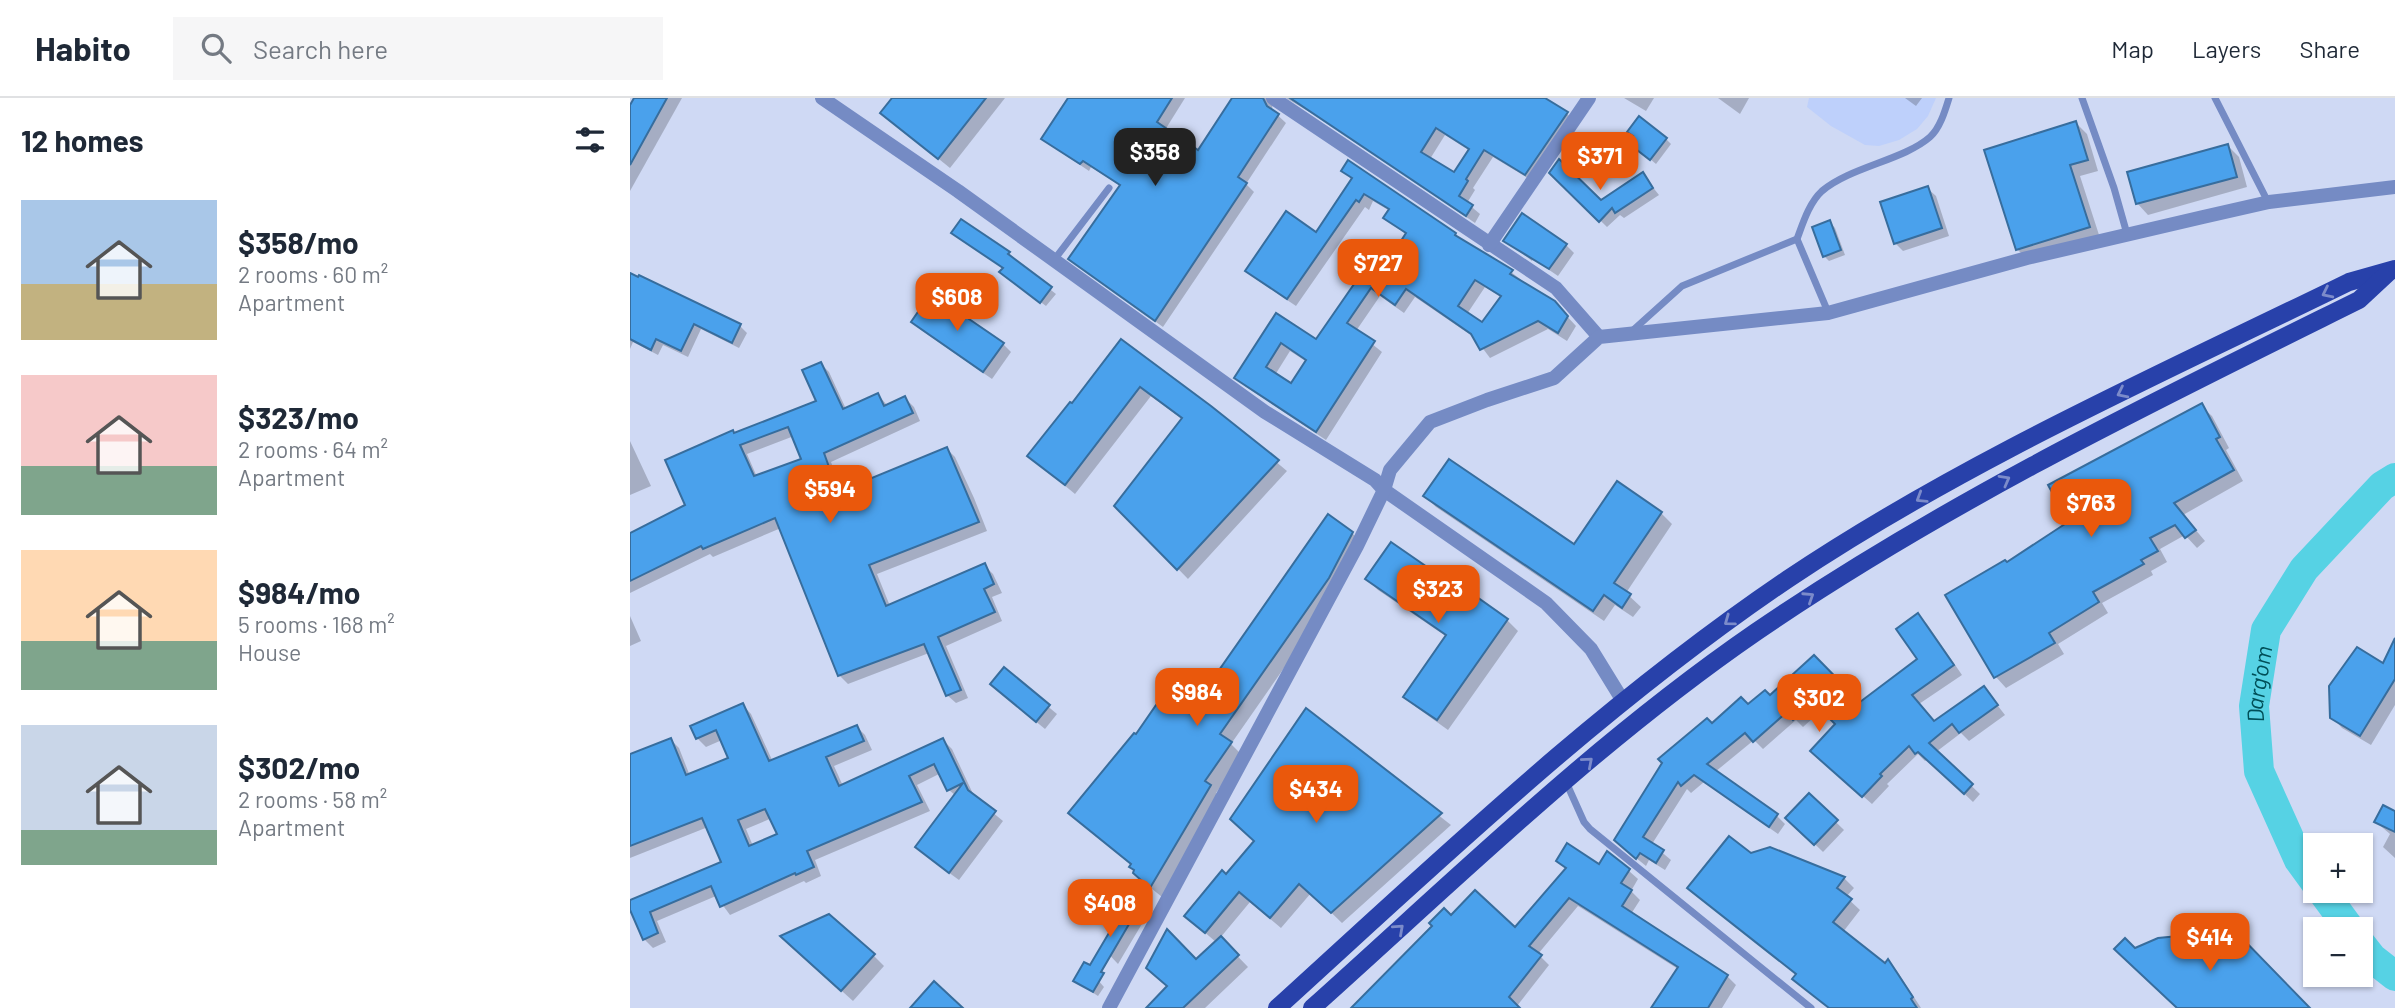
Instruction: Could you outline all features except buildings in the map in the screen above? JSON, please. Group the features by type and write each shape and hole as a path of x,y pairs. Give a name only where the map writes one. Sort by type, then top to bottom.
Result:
{"main road":[{"path":"1278,1008 1512,794 1623,701 1791,578 1949,481 2068,419 2349,282 2393,270"},
{"path":"1312,1008 1617,736 1754,634 1860,564 1948,512 2099,428 2359,300 2393,270"},
{"path":"1348,944 1364,961"}],"street":[{"path":"822,98 958,191 1265,411 1375,480 1546,603 1591,649 1623,701"},
{"path":"1273,98 1556,288 1599,337"},
{"path":"1489,245 1583,100"},
{"path":"1109,1008 1357,546 1390,470 1430,422 1554,378 1599,337 1828,313 2027,258 2269,202 2395,187"}],"lane":[{"path":"1828,313 1797,239 1808,211 1822,191 1856,172 1919,145 1931,136 1949,98"},
{"path":"2082,98 2114,188 2127,234"},
{"path":"2215,98 2269,202"},
{"path":"1054,260 1109,188"},
{"path":"1628,334 1682,286 1797,239"},
{"path":"1566,781 1584,822 1590,829 1811,1008"}],"shaded area":[{"path":"1809,98 1936,98 1928,116 1917,129 1899,140 1879,146 1865,145 1831,126 1807,107"}],"waterway":[{"name":"Darg'om","path":"2303,866 2259,771 2254,706 2266,630 2304,569 2382,486 2395,478"},
{"name":"Darg'om","path":"2331,903 2341,917"},
{"name":"Darg'om","path":"2373,959 2395,976"}]}
